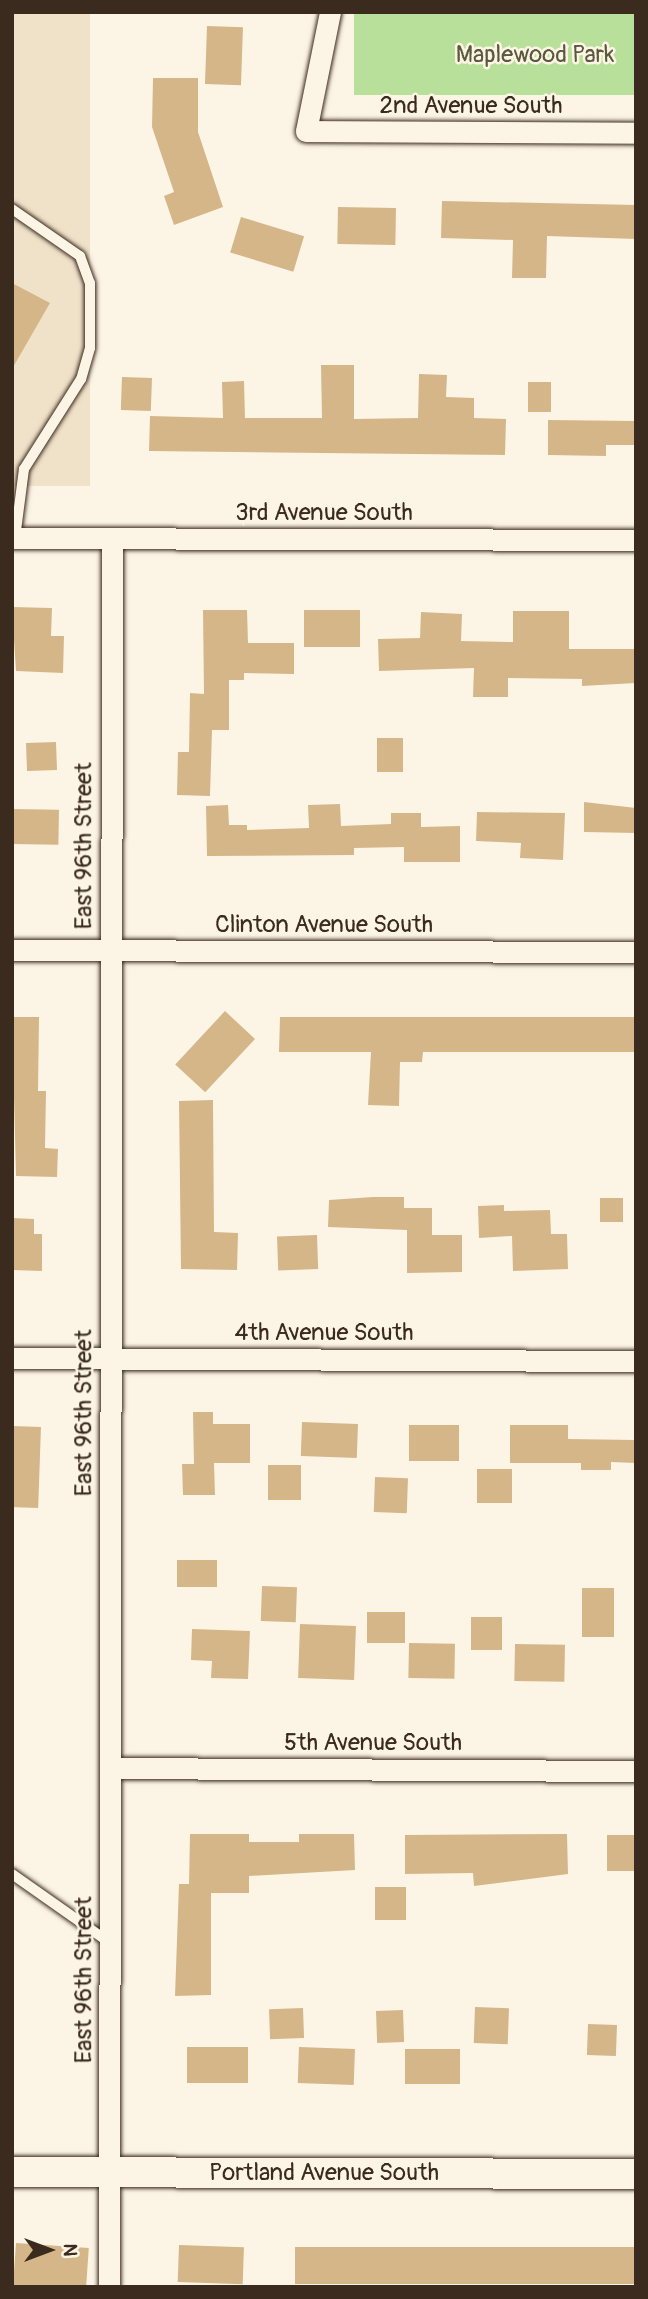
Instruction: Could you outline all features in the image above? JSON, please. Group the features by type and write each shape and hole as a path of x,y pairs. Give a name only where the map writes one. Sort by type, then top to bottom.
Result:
{"main road":[{"name":"Portland Avenue South","path":"12,2172 636,2174"}],"street":[{"name":"2nd Avenue South","path":"330,12 306,131 636,133"},
{"name":"3rd Avenue South","path":"13,538 636,540"},
{"name":"East 96th Street","path":"109,2287 112,539"},
{"name":"Clinton Avenue South","path":"12,950 636,952"},
{"name":"4th Avenue South","path":"12,1358 636,1361"},
{"name":"5th Avenue South","path":"110,1768 636,1771"}],"lane":[{"path":"12,209 80,256 90,283 90,348 81,379 24,469 13,538"},
{"path":"12,1874 110,1943"}],"shaded area":[{"path":"12,12 90,12 90,486 12,486"}],"green space":[{"name":"Maplewood Park","path":"354,12 636,12 636,95 354,95"}],"building":[{"path":"207,26 243,27 241,85 205,84"},
{"path":"153,78 198,78 198,132 223,207 174,225 164,196 174,192 152,127"},
{"path":"442,201 636,205 636,239 547,236 546,278 512,278 513,240 441,238"},
{"path":"338,207 396,208 395,245 337,244"},
{"path":"241,217 304,236 293,272 230,252"},
{"path":"12,283 50,303 12,369"},
{"path":"321,365 354,365 354,419 418,418 419,374 447,375 446,397 474,398 474,418 506,419 505,455 149,451 150,416 223,418 222,382 244,381 245,418 322,418"},
{"path":"122,377 152,378 151,411 121,410"},
{"path":"528,382 551,382 551,412 528,412"},
{"path":"548,420 636,421 636,445 606,445 606,456 548,455"},
{"path":"12,607 52,608 51,636 64,636 63,673 16,671"},
{"path":"203,610 247,610 248,643 294,643 294,674 244,673 244,680 229,680 229,730 212,730 210,796 177,795 178,752 189,752 190,693 204,694"},
{"path":"304,610 360,610 360,647 304,647"},
{"path":"513,611 569,611 569,649 636,649 636,683 582,686 582,679 508,678 508,697 473,697 474,668 379,671 378,639 420,638 421,612 462,614 461,641 513,642"},
{"path":"377,738 403,738 403,772 377,772"},
{"path":"56,742 57,770 27,771 26,743"},
{"path":"584,802 636,808 636,833 584,832"},
{"path":"340,804 341,826 391,824 391,813 421,813 421,827 460,826 460,862 404,862 404,847 354,848 354,855 207,856 206,806 228,805 229,825 247,825 247,830 309,828 308,805"},
{"path":"12,809 59,810 58,845 12,844"},
{"path":"477,812 565,813 563,860 520,858 521,843 476,841"},
{"path":"225,1011 255,1039 205,1092 175,1064"},
{"path":"12,1017 39,1017 38,1091 46,1091 45,1148 58,1149 57,1177 16,1176"},
{"path":"280,1017 636,1017 636,1052 423,1052 422,1062 400,1062 399,1106 368,1105 371,1052 279,1052"},
{"path":"213,1100 214,1232 238,1233 237,1270 181,1269 179,1101"},
{"path":"404,1197 404,1208 432,1208 432,1235 462,1235 462,1272 407,1273 407,1230 328,1227 329,1200"},
{"path":"600,1198 623,1198 623,1222 600,1222"},
{"path":"504,1205 504,1211 550,1210 551,1234 567,1234 568,1269 513,1271 512,1236 479,1238 478,1206"},
{"path":"12,1218 34,1219 34,1234 42,1234 42,1271 12,1270"},
{"path":"317,1235 318,1269 278,1270 277,1236"},
{"path":"193,1412 213,1412 213,1424 250,1424 250,1463 214,1463 215,1495 183,1495 182,1464 194,1464"},
{"path":"302,1422 358,1424 357,1458 301,1456"},
{"path":"409,1425 459,1425 459,1461 409,1461"},
{"path":"510,1425 568,1425 568,1439 636,1440 636,1463 611,1462 611,1470 581,1470 581,1463 510,1463"},
{"path":"12,1426 41,1427 38,1508 12,1507"},
{"path":"268,1465 301,1465 301,1500 268,1500"},
{"path":"477,1469 512,1469 512,1503 477,1503"},
{"path":"375,1477 408,1478 407,1513 374,1512"},
{"path":"177,1560 217,1560 217,1587 177,1587"},
{"path":"262,1586 297,1587 296,1622 261,1621"},
{"path":"582,1588 614,1588 614,1637 582,1637"},
{"path":"367,1612 405,1612 405,1643 367,1643"},
{"path":"471,1617 502,1617 502,1650 471,1650"},
{"path":"300,1624 356,1626 354,1680 298,1678"},
{"path":"192,1629 250,1631 248,1679 211,1678 212,1661 191,1660"},
{"path":"409,1643 455,1644 454,1679 408,1678"},
{"path":"515,1644 565,1645 564,1682 514,1681"},
{"path":"190,1834 249,1834 249,1842 299,1842 299,1834 354,1834 355,1870 249,1876 249,1893 211,1893 211,1995 175,1996 179,1884 189,1884"},
{"path":"567,1834 568,1874 474,1886 473,1873 405,1874 405,1835"},
{"path":"607,1835 636,1835 636,1871 607,1871"},
{"path":"375,1887 406,1887 406,1920 375,1920"},
{"path":"475,2007 509,2008 508,2044 474,2043"},
{"path":"303,2008 304,2038 270,2039 269,2009"},
{"path":"403,2010 404,2042 377,2043 376,2011"},
{"path":"588,2024 617,2025 616,2056 587,2055"},
{"path":"187,2047 248,2047 248,2083 187,2083"},
{"path":"299,2047 355,2049 354,2085 298,2083"},
{"path":"405,2049 460,2049 460,2084 405,2084"},
{"path":"16,2243 89,2248 86,2287 13,2287"},
{"path":"179,2245 244,2247 243,2284 178,2282"},
{"path":"295,2247 636,2247 636,2284 295,2284"}]}
